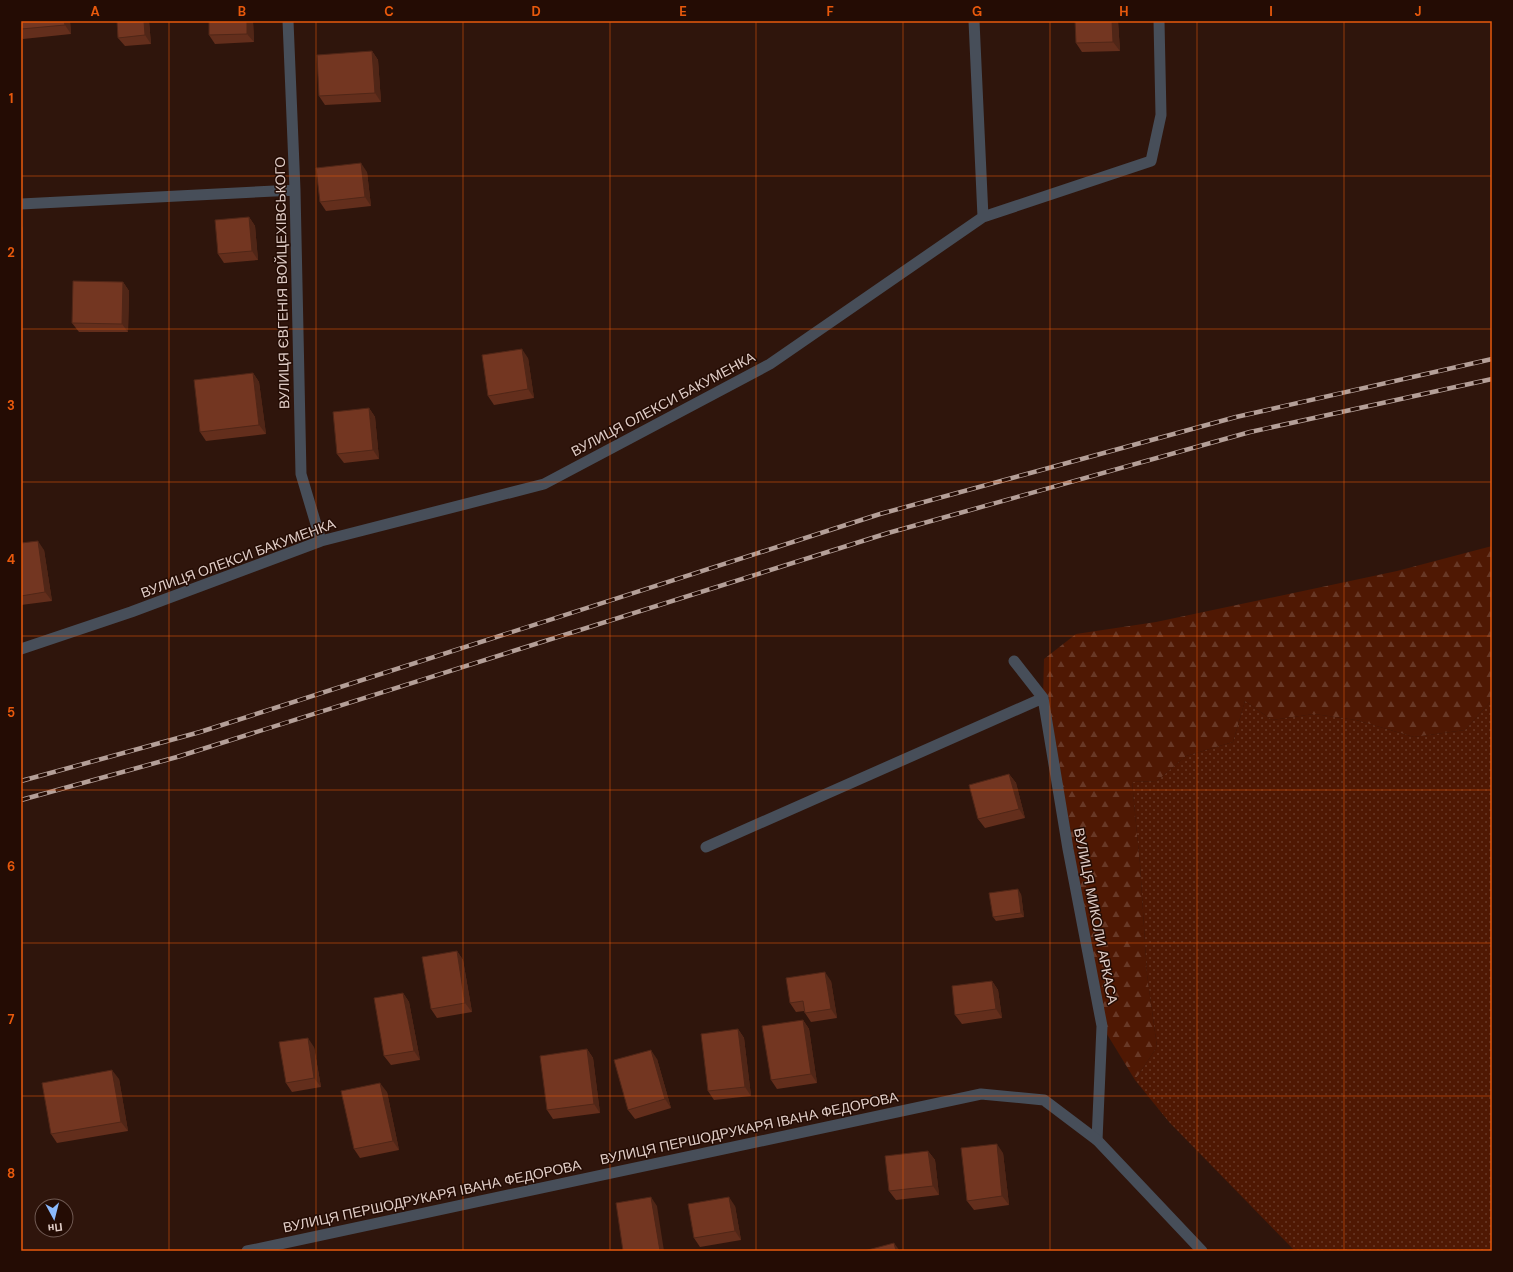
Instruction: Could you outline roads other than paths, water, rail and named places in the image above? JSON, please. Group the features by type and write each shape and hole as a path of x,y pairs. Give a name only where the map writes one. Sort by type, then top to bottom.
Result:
{"street":[{"name":"ВУЛИЦЯ ЄВГЕНІЯ ВОЙЦЕХІВСЬКОГО","path":"288,21 295,190 301,474 321,541"},
{"path":"974,21 983,217"},
{"name":"ВУЛИЦЯ ОЛЕКСИ БАКУМЕНКА","path":"21,648 131,612 321,541 544,484 770,364 983,217 1151,162 1161,115 1159,21"},
{"path":"21,204 295,190"},
{"name":"ВУЛИЦЯ МИКОЛИ АРКАСА","path":"1014,661 1043,698 1068,849 1102,1026 1097,1140"},
{"path":"706,847 1043,698"},
{"name":"ВУЛИЦЯ ПЕРШОДРУКАРЯ ІВАНА ФЕДОРОВА","path":"247,1251 981,1094 1044,1100 1097,1140 1202,1251"}],"railway":[{"path":"21,781 200,732 880,514 1236,417 1492,359"},
{"path":"21,800 177,757 888,533 1250,432 1492,379"}]}
